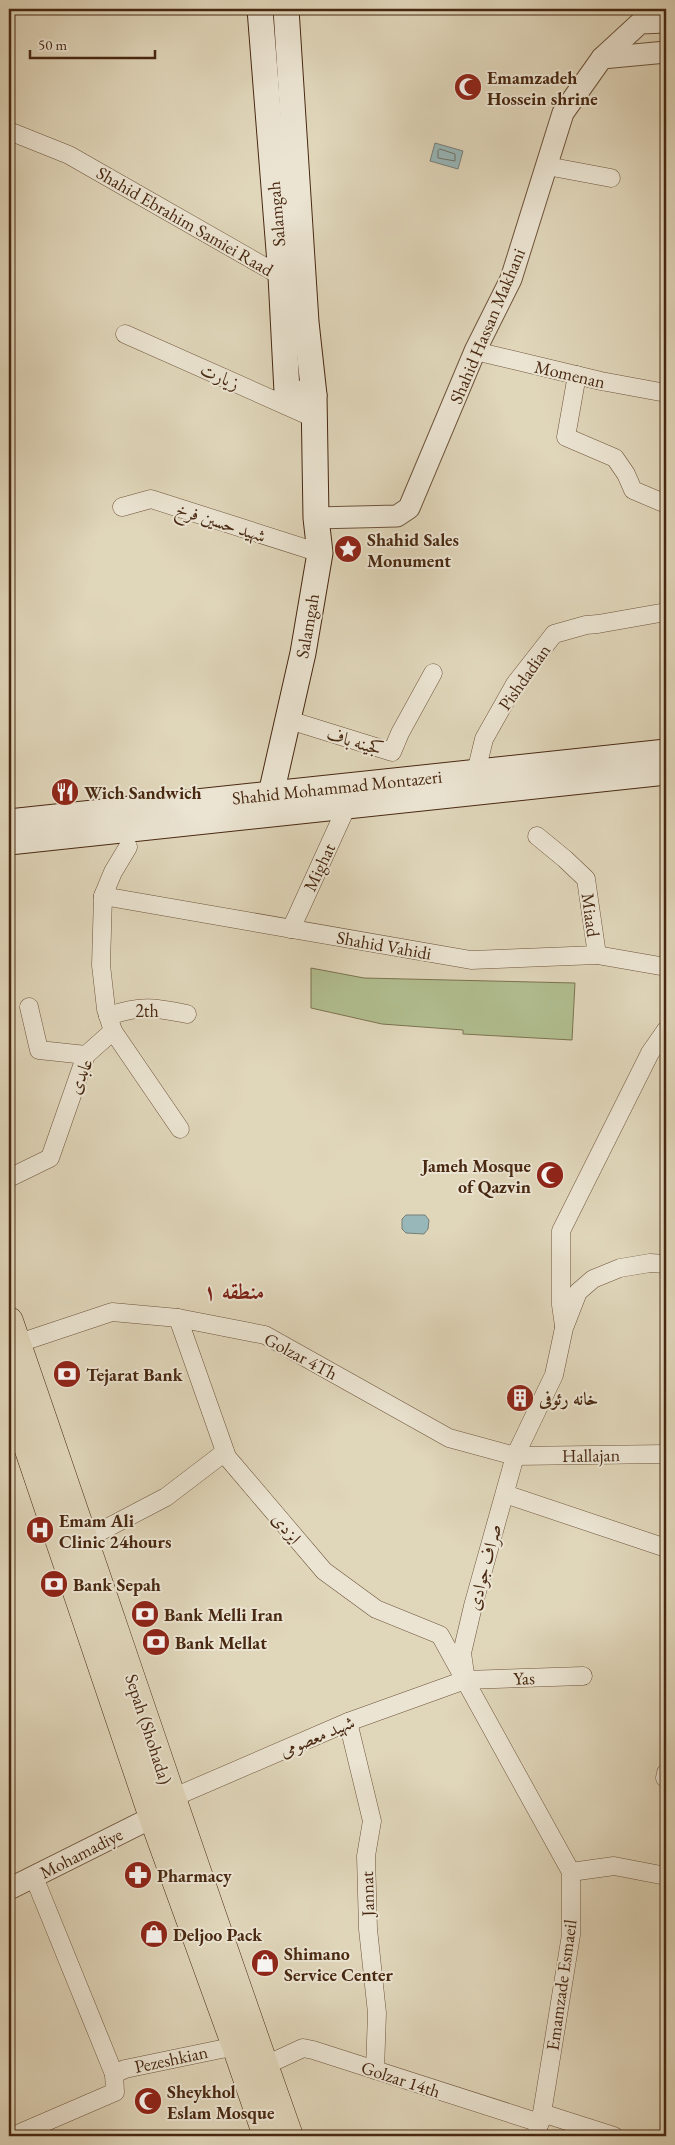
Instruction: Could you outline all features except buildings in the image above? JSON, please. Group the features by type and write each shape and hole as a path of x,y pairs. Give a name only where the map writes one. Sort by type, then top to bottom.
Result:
{"main road":[{"name":"Salamgah","path":"260,9 292,277"},
{"name":"Salamgah","path":"271,794 303,653 320,553 316,518 314,407 287,392 292,277 286,9"},
{"name":"Shahid Mohammad Montazeri","path":"9,842 347,806 476,782 666,752"},
{"name":"Shahid Mohammad Montazeri","path":"9,822 271,794 666,772"},
{"name":"Sepah (Shohada)","path":"13,1332 289,2136"},
{"name":"Sepah (Shohada)","path":"9,1391 153,1817 267,2136"}],"street":[{"name":"Shahid Hassan Makhani","path":"316,518 397,516 409,508 475,351 510,279 563,113 602,58 640,23 666,22"},
{"path":"602,58 666,52"},
{"name":"Shahid Ebrahim Samiei Raad","path":"9,131 69,155 292,277"},
{"path":"547,166 611,178"},
{"name":"زیارت","path":"125,334 314,407"},
{"name":"Momenan","path":"475,351 577,375 666,393"},
{"path":"577,375 566,437 615,458 626,474 633,490 666,504"},
{"name":"شهید حسین فرخ","path":"122,507 151,499 320,553"},
{"name":"Pishdadian","path":"476,782 484,739 514,684 554,634 586,625 666,612"},
{"name":"کجینه باف","path":"289,720 392,752 400,733 433,673"},
{"name":"Mighat","path":"291,929 347,806"},
{"name":"Miaad","path":"537,836 586,879 597,955"},
{"path":"128,847 113,872 103,896 101,964 110,1023 180,1128"},
{"name":"Shahid Vahidi","path":"103,896 471,960 597,955 666,966"},
{"path":"29,1007 39,1050 86,1055"},
{"name":"2th","path":"110,1023 134,1008 157,1008 187,1014"},
{"name":"عابدی","path":"9,1178 50,1158 86,1055 110,1023"},
{"path":"564,1328 561,1305 561,1231 650,1053 666,1030"},
{"path":"516,1456 554,1375 564,1328 578,1292 593,1279 620,1268 650,1263 666,1264"},
{"name":"Golzar 4Th","path":"13,1332 112,1312 178,1318 265,1335 449,1438 516,1456"},
{"name":"ایزدی","path":"178,1318 227,1457 324,1571 376,1609 440,1635 465,1680"},
{"path":"84,1540 166,1497 225,1452"},
{"name":"Hallajan","path":"516,1456 666,1454"},
{"name":"صراف جوادی","path":"465,1680 462,1653 473,1606 516,1456"},
{"path":"505,1494 666,1548"},
{"name":"Yas","path":"465,1680 583,1676"},
{"name":"شهید معصومی","path":"172,1798 348,1722 465,1680"},
{"name":"Emamzade Esmaeil","path":"465,1680 571,1872 571,1935 539,2124"},
{"name":"Jannat","path":"348,1722 372,1822 366,1856 368,1929 377,2013 375,2070"},
{"name":"Mohamadiye","path":"9,1889 153,1817"},
{"path":"571,1872 614,1866 666,1876"},
{"path":"34,1877 114,2074"},
{"name":"Pezeshkian","path":"13,2136 115,2092 114,2074 125,2069 236,2046"},
{"name":"Golzar 14th","path":"264,2066 303,2048 539,2124 614,2136"}],"green space":[{"path":"311,968 364,978 575,983 572,1040 463,1034 463,1030 382,1024 311,1008"}],"water":[{"path":"435,143 463,151 458,169 430,161"},
{"path":"406,1215 425,1215 429,1220 428,1229 424,1234 406,1233 402,1229 402,1219"}],"place":[{"name":"Emamzadeh Hossein shrine","path":"468,87"},
{"name":"Shahid Sales Monument","path":"348,549"},
{"name":"Wich Sandwich","path":"65,792"},
{"name":"Jameh Mosque of Qazvin","path":"550,1175"},
{"name":"Tejarat Bank","path":"67,1374"},
{"name":"خانه رئوفی","path":"520,1398"},
{"name":"Emam Ali Clinic 24hours","path":"40,1530"},
{"name":"Bank Sepah","path":"54,1584"},
{"name":"Bank Melli Iran","path":"145,1614"},
{"name":"Bank Mellat","path":"156,1642"},
{"name":"Pharmacy","path":"138,1875"},
{"name":"Deljoo Pack","path":"154,1934"},
{"name":"Shimano Service Center","path":"265,1963"},
{"name":"Sheykhol Eslam Mosque","path":"148,2101"}],"district":[{"name":"منطقه ۱","path":"234,1291"}]}
